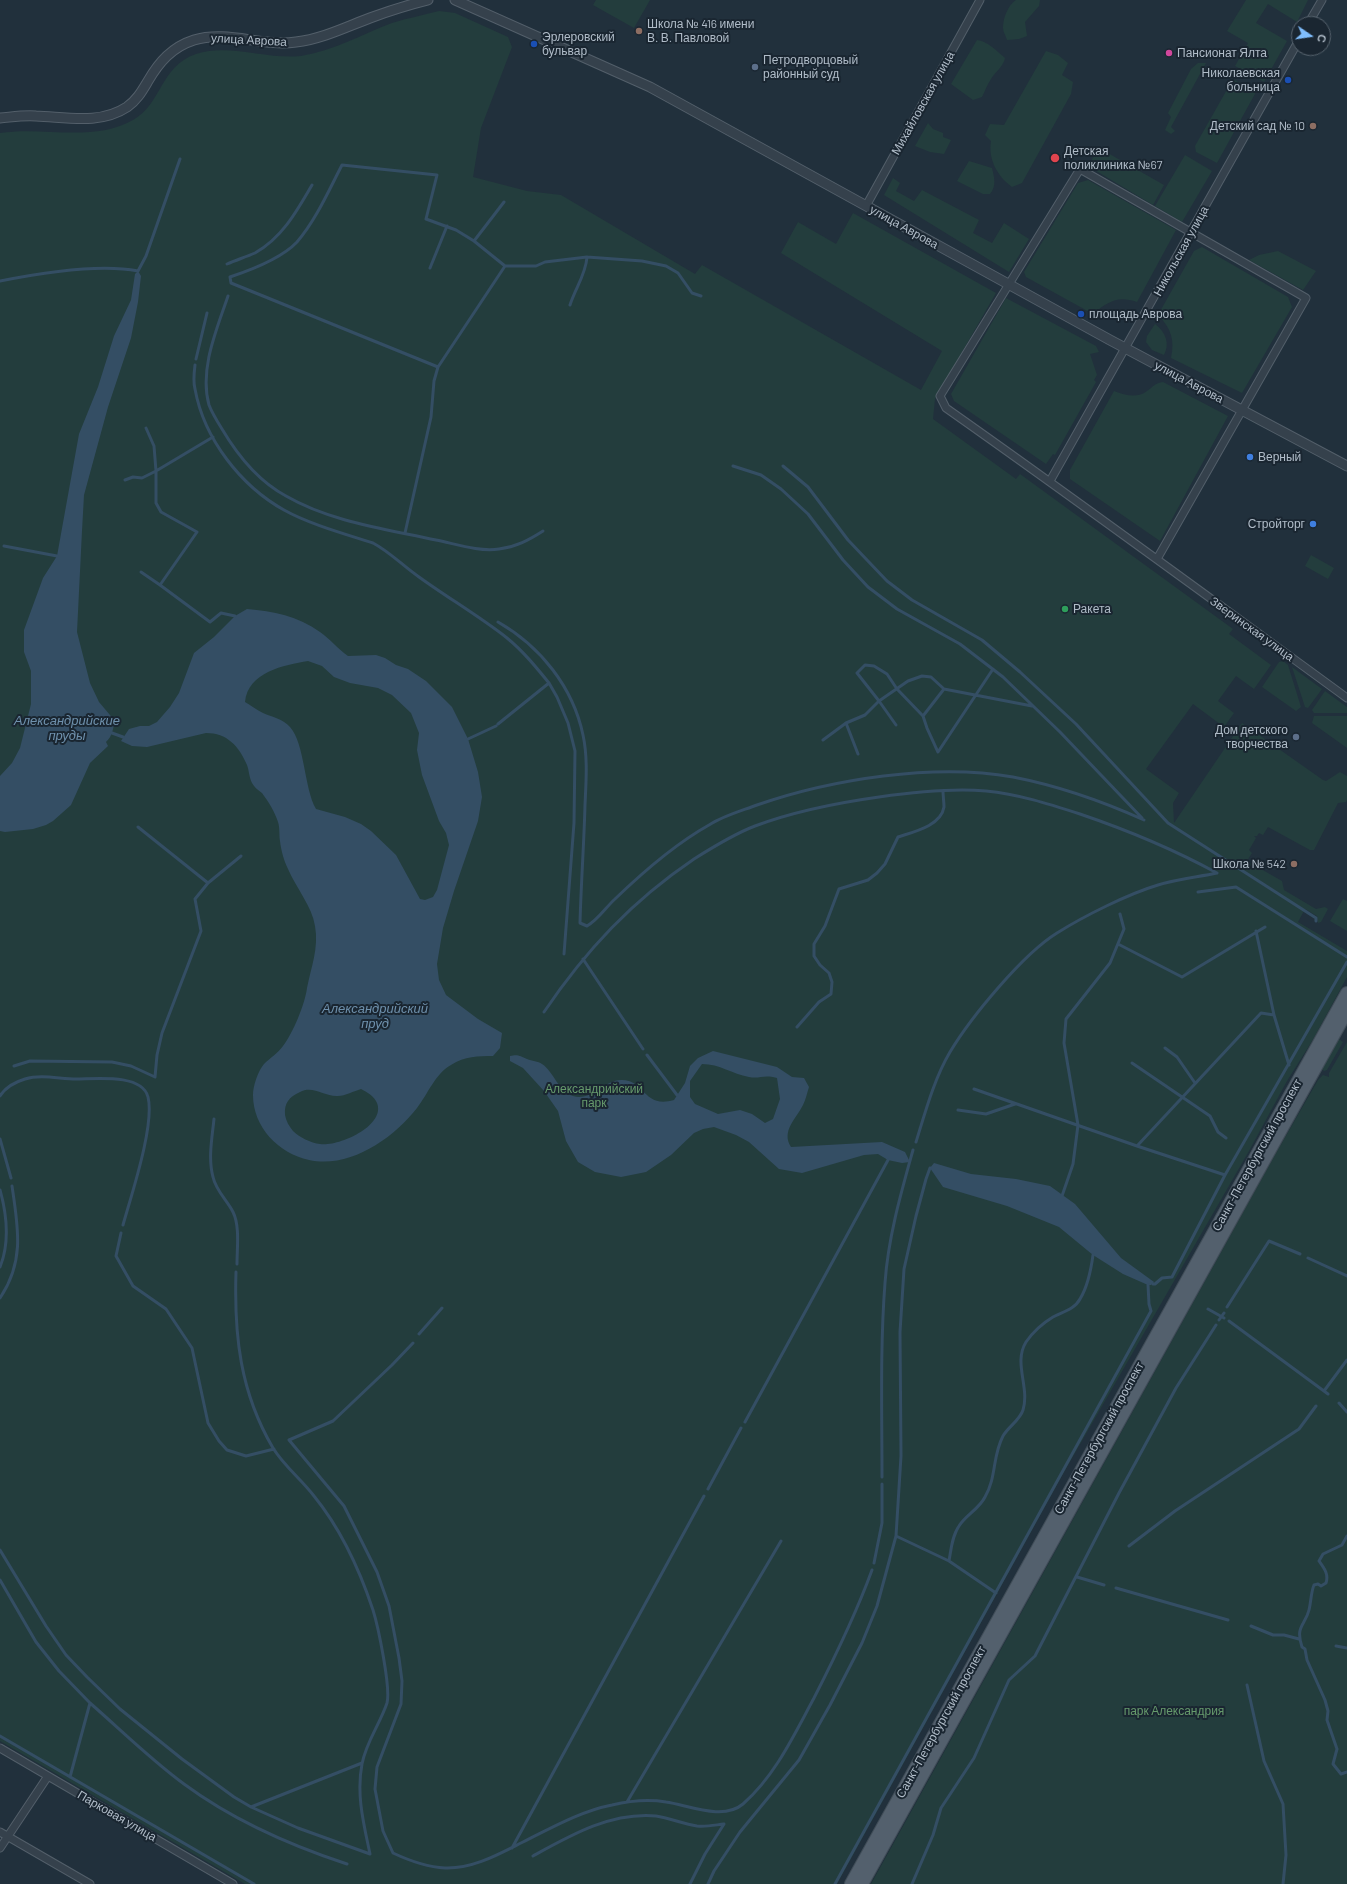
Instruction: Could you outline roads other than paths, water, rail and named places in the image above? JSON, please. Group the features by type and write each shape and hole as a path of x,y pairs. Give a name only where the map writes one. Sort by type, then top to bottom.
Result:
{"main road":[{"name":"Санкт-Петербургский проспект","path":"851,1884 1347,993"},
{"name":"Санкт-Петербургский проспект","path":"862,1884 1347,1011"}],"street":[{"name":"улица Аврова","path":"0,118 35,116 88,119 106,116 126,108 134,102 162,60 172,51 194,40 219,37 277,43 301,42 323,36 390,10 428,0"},
{"name":"улица Аврова","path":"455,0 650,87 1126,348 1347,466"},
{"name":"Михайловская улица","path":"866,206 980,0"},
{"path":"1313,16 1322,0"},
{"name":"Никольская улица","path":"1050,481 1291,54"},
{"path":"1080,169 1191,233 1306,298 1156,559 1050,481 946,408 940,396 1080,169"},
{"name":"Зверинская улица","path":"1156,559 1347,698"},
{"name":"Парковая улица","path":"0,1748 233,1884"},
{"path":"0,1848 48,1776"},
{"path":"0,1832 90,1884"}],"water":[{"name":"Александрийские пруды","path":"138,271 141,276 131,338 108,407 84,495 82,531 77,632 90,683 99,702 115,721 110,737 106,742 108,746 90,763 71,805 53,821 46,825 33,829 5,832 0,831 0,776 12,763 20,748 31,704 31,671 24,652 24,630 43,578 57,556 79,434 98,387 114,336 131,300 135,274"},
{"name":"Александрийский пруд","path":"247,609 285,615 312,626 348,656 376,655 408,669 426,681 452,707 468,739 478,772 482,797 478,821 443,928 437,964 439,980 446,995 478,1019 502,1033 500,1048 493,1056 466,1058 445,1069 436,1079 417,1108 396,1130 369,1149 354,1156 339,1160 324,1162 309,1160 298,1157 287,1151 269,1137 257,1118 254,1107 253,1091 256,1079 264,1064 279,1051 287,1040 301,1010 306,995 316,942 315,926 311,911 291,876 284,859 280,844 279,824 277,818 262,793 252,783 247,765 240,752 231,742 220,735 206,733 147,747 132,746 121,741 129,729 140,726 149,726 157,722 170,707 179,693 194,653 214,637 235,616","holes":["308,661 322,666 334,677 350,683 378,688 392,695 411,713 419,733 417,750 422,775 439,821 446,833 449,845 437,890 433,897 425,900 420,899 396,855 371,831 361,824 345,817 316,809 309,790 299,744 290,727 281,720 263,713 245,702 248,692 260,677 278,668","361,1089 374,1098 377,1103 378,1111 374,1120 368,1127 348,1138 338,1142 320,1144 305,1139 296,1133 287,1121 285,1115 286,1104 290,1098 300,1092 305,1090 314,1090 328,1095 341,1096"]},
{"path":"713,1051 777,1067 792,1077 804,1078 809,1087 803,1105 789,1130 788,1141 791,1147 882,1142 905,1152 910,1162 902,1163 888,1160 878,1154 864,1155 802,1173 779,1169 749,1142 736,1135 714,1127 703,1129 694,1133 671,1155 646,1172 621,1177 595,1172 578,1162 566,1141 558,1111 544,1091 523,1068 510,1061 510,1056 517,1055 540,1063 546,1067 568,1094 573,1096 580,1097 592,1094 609,1083 621,1080 629,1081 635,1084 656,1101 664,1102 674,1100 685,1083 690,1066 698,1058","holes":["702,1064 708,1064 749,1077 768,1076 777,1078 780,1099 773,1119 765,1123 752,1114 740,1110 718,1114 695,1104 690,1097 690,1081"]},
{"path":"934,1163 971,1174 1016,1179 1050,1186 1075,1204 1121,1258 1154,1282 1151,1285 1148,1285 1123,1274 1093,1255 1059,1227 1007,1206 943,1187 930,1168"}],"waterway":[{"path":"0,281 69,270 105,268 138,271 146,256 180,159"},
{"path":"438,367 231,283 230,277 274,259 283,254 297,242 316,215 342,165 437,175 426,219 456,230 474,241 505,266 536,266 545,262 587,257 582,275 570,305"},
{"path":"227,264 255,253 273,240 288,223 312,185"},
{"path":"474,241 504,202"},
{"path":"430,268 447,226"},
{"path":"587,257 642,261 666,266 678,273 692,293 701,296"},
{"path":"405,533 431,417 434,381 438,367 505,266"},
{"path":"228,296 211,349 206,377 206,391 209,405 216,420 228,439 242,458 266,483 303,505 359,524 476,549 491,550 511,547 543,531"},
{"path":"196,359 207,313"},
{"path":"195,365 194,386 207,426 227,459 253,488 268,500 294,515 327,528 373,543 507,638 524,654 549,683"},
{"path":"125,480 133,477 142,478 156,471 154,446 146,428"},
{"path":"213,437 156,471 156,503 161,512 197,532 160,585 210,622 221,613 235,616"},
{"path":"733,466 761,475 781,489 808,514 843,560 868,587 897,609 960,644 1003,677 1060,732 1142,818"},
{"path":"783,466 808,487 848,540 887,581 912,600 982,640 1020,672 1076,724 1168,823 1316,918 1316,921"},
{"path":"4,546 57,556"},
{"path":"141,572 160,585"},
{"path":"498,622 528,643 541,656 563,684 578,717 586,752 580,923 587,926 660,859 684,841 714,822 726,816 786,796 850,781 917,773 950,772 982,773 1013,777 1080,795 1144,820"},
{"path":"896,725 857,673 865,665 874,666 887,674 897,689 923,716 938,752 993,669"},
{"path":"823,740 846,723 865,715 879,701 908,681 922,676 931,677 944,689 1032,706"},
{"path":"498,724 549,683 557,697 568,723 575,751 574,823 564,954"},
{"path":"923,716 944,689"},
{"path":"846,723 858,754"},
{"path":"468,739 496,726"},
{"path":"112,733 123,737"},
{"path":"544,1012 576,968 594,947 630,910 671,875 694,859 747,829 785,816 831,805 863,799 932,791 973,790 1010,794 1080,814 1150,840 1217,873"},
{"path":"797,1027 819,1002 831,994 832,982 829,973 820,965 814,956 814,944 825,926 839,889 868,880 885,864 898,837 926,827 938,819 942,814 944,807 943,791"},
{"path":"138,827 208,883"},
{"path":"14,1066 30,1061 112,1062 131,1066 155,1077 157,1055 162,1033 201,931 195,899 208,883 241,856"},
{"path":"916,1142 926,1108 939,1073 950,1052 984,1005 1029,956 1057,933 1120,900 1165,883 1217,873"},
{"path":"1198,892 1236,887 1347,957"},
{"path":"1062,1196 1073,1164 1078,1125 1064,1043 1066,1019 1110,963 1124,929 1120,914"},
{"path":"1118,944 1182,977 1265,927"},
{"path":"1256,931 1274,1015"},
{"path":"583,959 643,1049"},
{"path":"1153,1284 1162,1278 1172,1277 1225,1175 1347,962"},
{"path":"1137,1146 1261,1013 1274,1015 1289,1065"},
{"path":"1165,1048 1177,1057 1195,1083"},
{"path":"647,1055 677,1095"},
{"path":"1132,1063 1210,1116 1218,1132 1226,1138"},
{"path":"0,1096 7,1088 14,1084 25,1079 37,1077 116,1079 137,1084 144,1089 148,1097 148,1125 141,1161 123,1225"},
{"path":"974,1089 1225,1175"},
{"path":"958,1110 986,1114 1015,1104"},
{"path":"214,1119 211,1148 212,1170 214,1182 231,1208 237,1224 237,1264"},
{"path":"0,1139 11,1178"},
{"path":"882,1477 883,1307 889,1249 913,1150"},
{"path":"745,1422 888,1160"},
{"path":"708,1884 714,1871 740,1832 799,1760 830,1705 862,1643 877,1606 896,1536 901,1456 900,1332 904,1269 916,1216 930,1168"},
{"path":"0,1298 13,1271 18,1244 12,1186"},
{"path":"0,1190 6,1219 5,1248 0,1267"},
{"path":"121,1233 116,1256 133,1286 166,1309 192,1348 208,1423 219,1441 227,1450 246,1456 274,1449"},
{"path":"1227,1307 1269,1241 1300,1254"},
{"path":"996,1593 949,1561 953,1539 962,1522 985,1497 989,1489 997,1451 1003,1436 1023,1410 1025,1393 1021,1367 1022,1350 1026,1342 1035,1331 1053,1317 1072,1308 1078,1302 1087,1283 1093,1255"},
{"path":"1308,1258 1347,1276"},
{"path":"236,1272 236,1318 238,1341 241,1363 253,1406 277,1455 314,1496 341,1536 362,1580 378,1629 386,1671 388,1695 387,1703 364,1756 360,1776 360,1798 370,1854"},
{"path":"835,1884 1151,1311 1148,1285"},
{"path":"419,1334 442,1308"},
{"path":"1208,1309 1224,1318"},
{"path":"1219,1320 1224,1313"},
{"path":"1229,1321 1328,1394"},
{"path":"912,1884 933,1835 941,1808 974,1758 1009,1680 1035,1656 1119,1493 1176,1388 1216,1325"},
{"path":"413,1343 333,1421 289,1440 344,1506 377,1572 389,1606 402,1681 401,1704 377,1767 375,1789 383,1831 393,1853 425,1865 455,1868 486,1860 589,1811 618,1804 652,1801 666,1802 716,1812 735,1809 743,1804 765,1781 783,1754 814,1698 837,1651 872,1570"},
{"path":"1324,1391 1347,1360"},
{"path":"1339,1403 1347,1412"},
{"path":"1129,1546 1175,1511 1299,1429 1316,1406"},
{"path":"708,1489 741,1428"},
{"path":"874,1563 882,1523 882,1484"},
{"path":"512,1848 704,1496"},
{"path":"896,1536 949,1561"},
{"path":"1347,1536 1342,1545 1323,1554 1319,1561 1324,1569 1327,1580 1326,1583 1321,1586 1318,1584 1314,1585 1309,1610 1300,1630 1302,1647 1305,1649 1307,1660 1325,1700 1328,1711 1327,1720 1337,1749 1333,1764 1341,1774 1347,1772"},
{"path":"627,1802 781,1541"},
{"path":"0,1550 46,1626 66,1655 87,1677 120,1709 182,1759 234,1797 251,1807"},
{"path":"1077,1577 1104,1585"},
{"path":"0,1580 36,1642 59,1671 90,1703"},
{"path":"1116,1588 1228,1620"},
{"path":"1251,1626 1273,1635 1284,1635 1299,1639"},
{"path":"1336,1646 1347,1648"},
{"path":"1247,1685 1264,1761 1283,1804 1286,1855 1283,1884"},
{"path":"70,1777 90,1703 160,1765 184,1784 222,1809 262,1831 304,1849 347,1864"},
{"path":"0,1736 254,1884"},
{"path":"362,1763 251,1807 298,1828 370,1854"},
{"path":"533,1856 577,1833 607,1821 623,1818 656,1816 700,1826 724,1824 705,1854 690,1884"}],"place":[{"name":"Школа № 416 имени В. В. Павловой","path":"639,31"},
{"name":"Эрлеровский бульвар","path":"534,44"},
{"name":"Пансионат Ялта","path":"1169,53"},
{"name":"Петродворцовый районный суд","path":"755,67"},
{"name":"Николаевская больница","path":"1288,80"},
{"name":"Детский сад № 10","path":"1313,126"},
{"name":"Детская поликлиника №67","path":"1055,158"},
{"name":"площадь Аврова","path":"1081,314"},
{"name":"Верный","path":"1250,457"},
{"name":"Стройторг","path":"1313,524"},
{"name":"Ракета","path":"1065,609"},
{"name":"Дом детского творчества","path":"1296,737"},
{"name":"Школа № 542","path":"1294,864"}],"park label":[{"name":"Александрийский парк","path":"594,1096"},
{"name":"парк Александрия","path":"1174,1711"}]}
